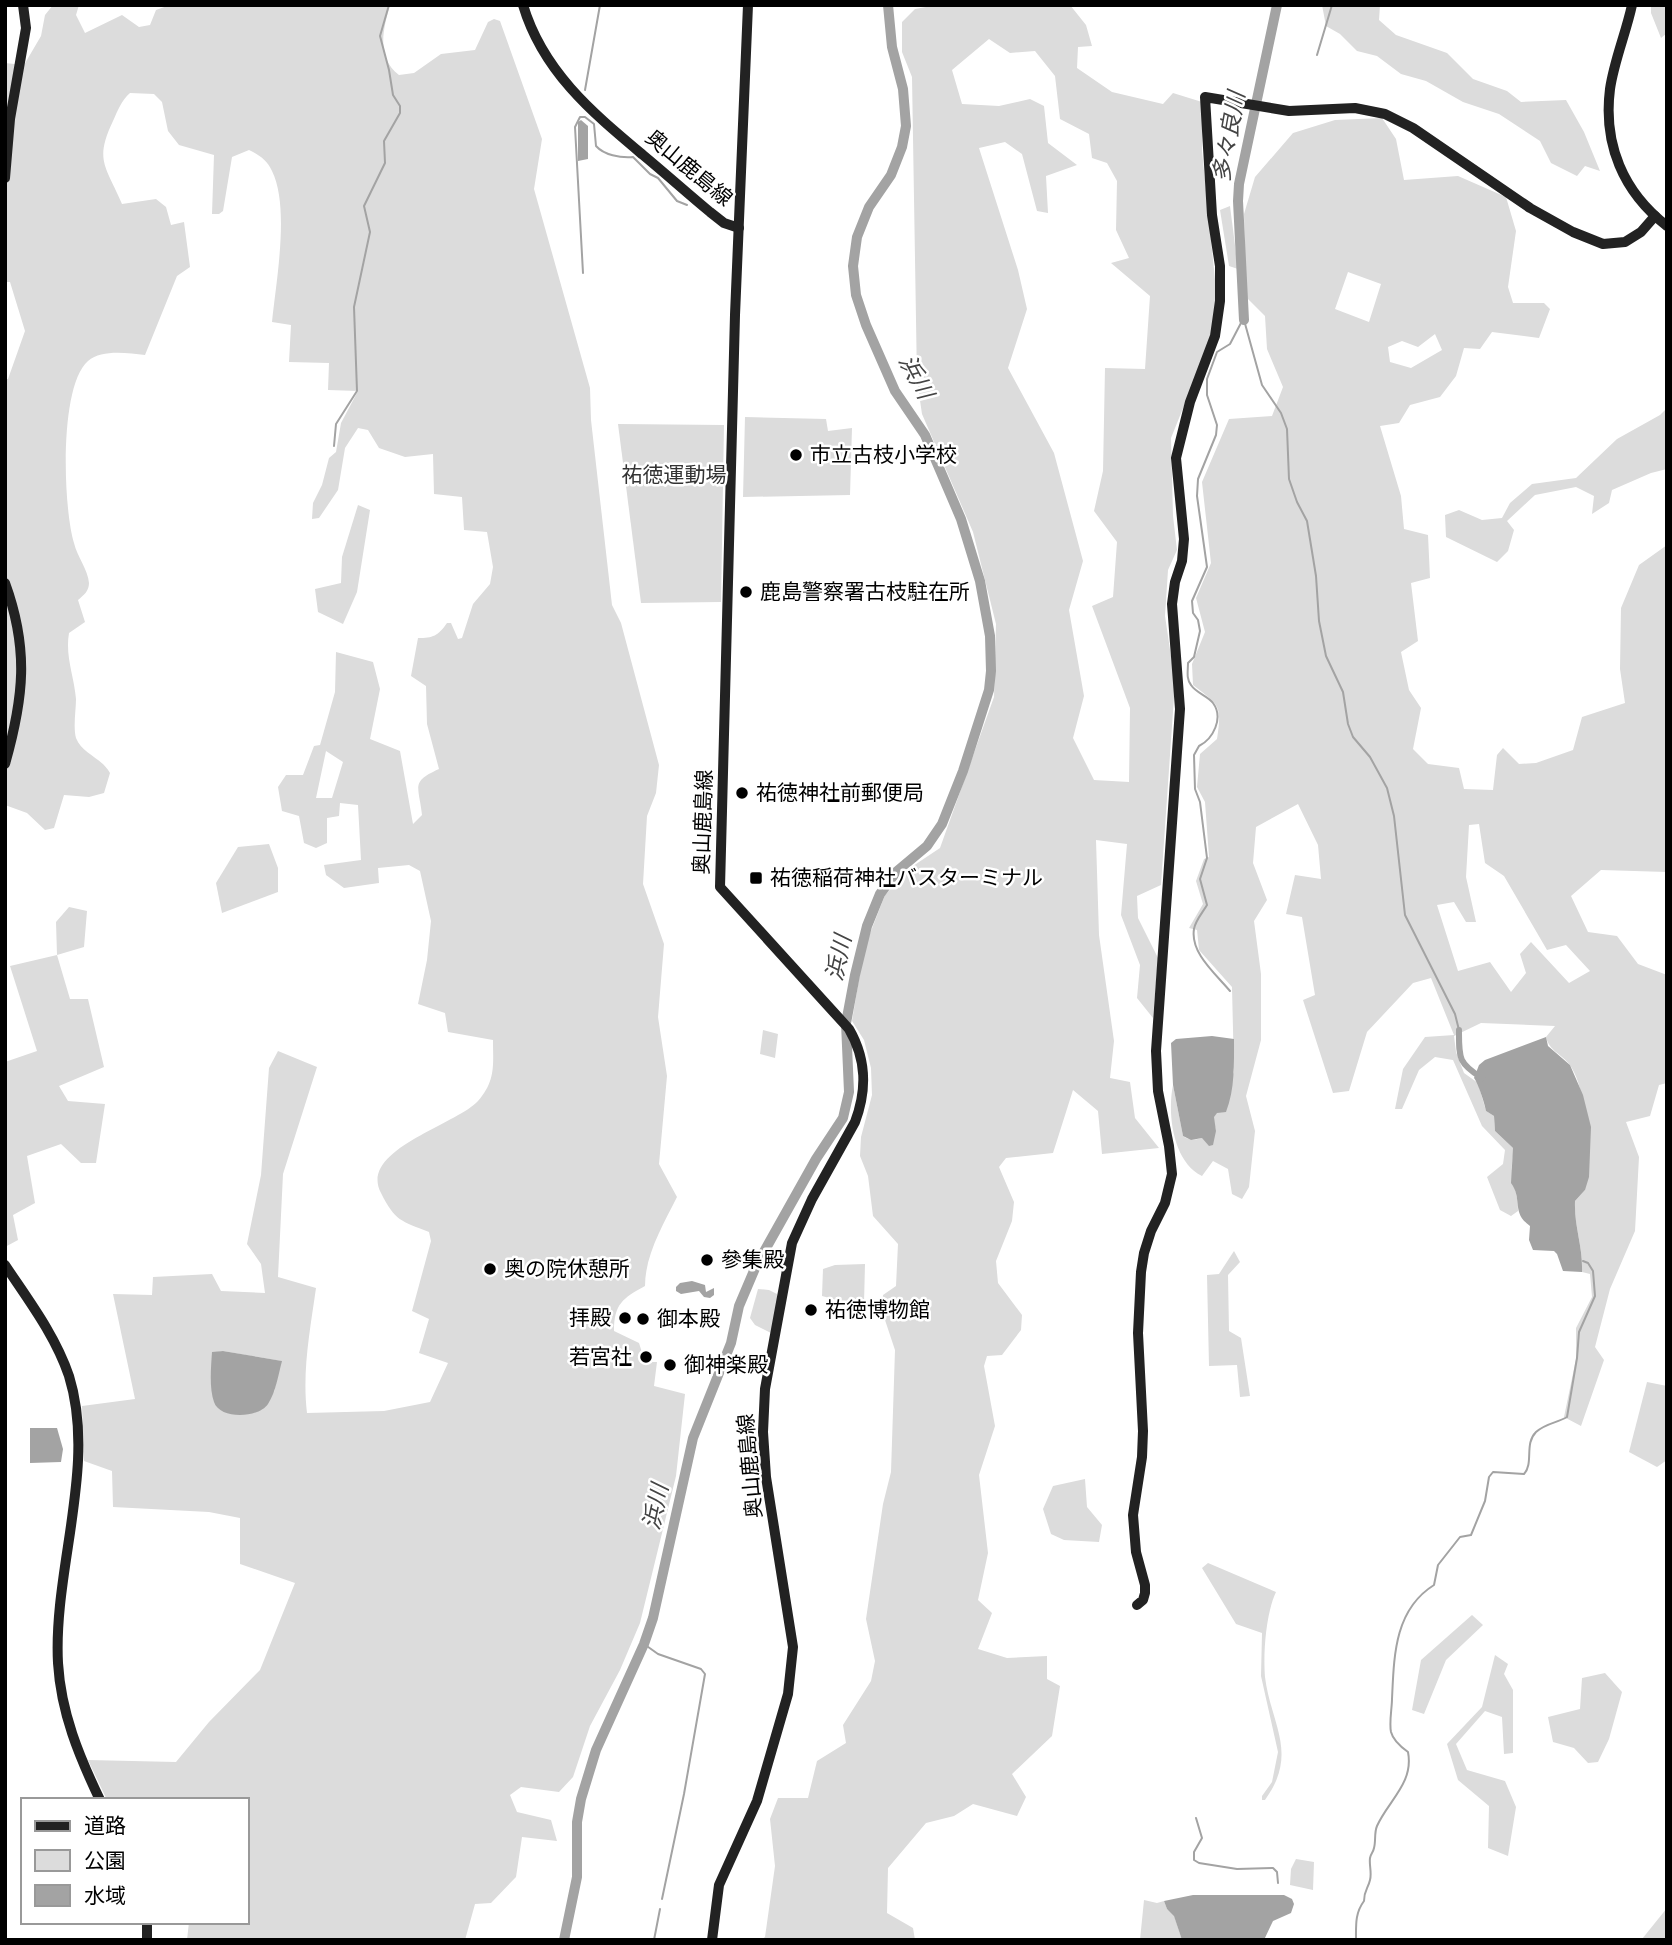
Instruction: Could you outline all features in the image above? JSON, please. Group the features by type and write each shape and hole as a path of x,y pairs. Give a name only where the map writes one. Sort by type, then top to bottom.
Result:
{"street":[{"path":"5,178 10,119 26,28 23,5"},
{"name":"奥山鹿島線","path":"523,5 531,29 544,51 580,101 717,218 739,228 720,887 849,1029 861,1055 864,1084 855,1122 812,1199 792,1243 765,1389 763,1433 766,1477 790,1621 792,1671 788,1694 757,1801 719,1885 712,1940"},
{"path":"739,228 748,5"},
{"path":"1632,5 1610,88 1609,121 1615,157 1627,184 1667,226"},
{"path":"1137,1605 1143,1600 1145,1592 1136,1552 1133,1515 1143,1431 1138,1333 1142,1272 1151,1231 1165,1203 1172,1174 1158,1091 1156,1051 1180,709 1172,604 1184,539 1176,458 1190,402 1215,336 1220,301 1220,266 1212,206 1205,97 1310,111 1355,108 1385,114 1413,128 1530,208 1592,241 1614,244 1625,242 1641,232 1655,216"},
{"path":"5,583 15,611 22,650 20,701 5,764"},
{"path":"5,1265 50,1334 69,1378 74,1398 78,1440 60,1605 58,1662 72,1737 99,1798"}],"green space":[{"path":"53,5 79,5 76,15 85,33 122,15 139,27 150,25 156,10 170,5 390,5 385,24 384,52 399,75 414,73 441,54 475,50 488,22 494,19 500,21 542,139 534,189 590,388 591,420 612,605 621,623 659,765 656,793 647,816 643,884 664,944 658,1017 667,1076 659,1164 677,1197 651,1252 645,1286 621,1303 614,1322 614,1331 639,1343 645,1362 657,1362 654,1386 685,1394 676,1476 640,1623 620,1670 590,1726 573,1777 559,1792 521,1787 510,1795 517,1812 551,1820 557,1841 522,1837 516,1877 491,1903 475,1904 465,1940 187,1940 189,1924 248,1924 248,1798 106,1798 88,1760 176,1762 209,1722 260,1670 295,1583 240,1564 240,1518 209,1512 113,1507 112,1471 84,1461 82,1406 135,1399 113,1294 152,1295 153,1277 212,1274 221,1291 265,1293 261,1264 247,1244 261,1175 269,1068 278,1051 317,1067 283,1174 278,1277 316,1288 306,1366 307,1413 384,1411 430,1402 448,1363 419,1353 429,1319 412,1311 431,1241 429,1232 395,1215 381,1193 378,1178 383,1164 396,1151 478,1101 491,1079 493,1040 448,1032 445,1013 418,1004 431,921 420,871 409,865 378,868 379,883 344,888 326,875 324,865 361,860 358,805 340,803 339,816 327,818 327,843 316,848 304,843 299,816 282,811 278,787 286,775 303,775 314,746 320,745 335,692 336,652 373,662 380,689 370,739 400,751 413,824 422,815 418,786 424,778 439,769 427,724 426,686 411,676 418,638 435,635 447,623 451,623 458,639 462,638 473,604 490,584 493,567 487,532 464,530 462,497 434,494 433,454 405,457 379,448 368,430 358,428 345,448 338,490 319,518 312,519 313,503 322,485 329,458 336,452 341,423 358,391 328,390 329,363 289,362 291,325 272,322 281,224 277,186 272,171 262,158 249,150 232,157 223,211 212,214 214,155 179,145 168,131 162,102 154,94 130,93 120,106 107,134 103,155 107,172 122,204 156,199 166,207 171,225 184,222 190,267 177,276 145,355 107,353 88,361 79,375 72,395 68,420 67,503 75,548 89,583 87,591 78,600 85,622 69,633 68,641 76,699 75,734 83,748 110,773 104,793 89,797 64,795 54,828 45,830 27,813 5,805 5,379 8,379 25,331 10,282 5,282 5,63 24,65 41,36 45,15","holes":["326,751 343,762 332,798 316,798","223,1351 281,1361 274,1392 212,1353"]},
{"path":"937,5 1070,5 1086,25 1092,46 1078,47 1077,68 1112,92 1163,104 1173,93 1202,102 1202,151 1219,319 1171,438 1173,516 1177,550 1168,570 1165,616 1175,683 1161,885 1137,896 1138,918 1158,958 1153,1018 1137,998 1140,965 1121,915 1127,844 1096,840 1099,935 1114,1041 1110,1078 1130,1082 1135,1118 1159,1148 1102,1154 1098,1111 1073,1090 1053,1153 1006,1158 999,1167 1014,1202 1012,1221 996,1261 998,1283 1022,1315 1021,1330 1002,1355 987,1356 984,1366 995,1426 979,1475 988,1553 978,1600 992,1613 978,1649 1007,1658 1047,1656 1047,1679 1060,1686 1052,1736 1012,1774 1026,1797 1017,1816 973,1804 954,1816 926,1823 888,1868 887,1913 913,1928 915,1940 761,1940 765,1937 775,1866 770,1819 778,1798 808,1798 817,1761 846,1743 843,1725 871,1681 875,1661 866,1619 883,1504 891,1472 895,1350 882,1311 883,1295 896,1286 898,1244 873,1216 868,1176 860,1156 861,1137 872,1095 871,1068 864,1040 852,1021 864,949 885,895 910,868 940,848 994,697 996,624 973,532 922,414 917,380 912,77 902,52 902,22 915,9","holes":["989,39 1010,53 1035,51 1055,76 1060,119 1089,134 1092,158 1107,163 1117,181 1116,230 1129,258 1111,263 1150,296 1145,369 1105,368 1103,471 1094,511 1117,542 1113,597 1092,606 1130,708 1129,782 1094,780 1073,738 1084,696 1069,610 1083,561 1054,453 1008,368 1027,309 1018,270 979,148 1005,142 1022,154 1037,211 1048,213 1046,176 1077,165 1048,143 1044,106 1030,99 999,106 962,104 952,70"]},
{"path":"1322,5 1380,5 1379,20 1396,35 1447,53 1473,79 1507,91 1521,102 1566,100 1584,132 1600,171 1585,166 1577,176 1551,163 1540,141 1499,114 1463,102 1426,81 1401,74 1377,56 1357,51 1340,34 1326,26"},
{"path":"1651,5 1667,5 1667,33 1661,38 1651,13"},
{"path":"1382,118 1396,139 1404,180 1458,176 1506,197 1516,231 1508,287 1513,303 1544,303 1550,309 1539,338 1492,332 1480,349 1464,348 1456,376 1440,397 1410,405 1399,423 1380,426 1401,496 1404,529 1428,535 1430,578 1411,583 1418,641 1401,652 1409,690 1421,708 1413,749 1428,764 1459,768 1464,789 1493,790 1497,755 1503,748 1519,764 1536,763 1573,750 1582,717 1625,703 1620,669 1621,608 1639,565 1667,545 1667,872 1601,870 1571,896 1588,932 1617,936 1638,964 1667,975 1667,1083 1659,1085 1650,1116 1626,1122 1639,1157 1635,1231 1610,1289 1595,1347 1604,1360 1581,1426 1564,1417 1576,1359 1576,1328 1592,1297 1590,1274 1582,1272 1575,1210 1575,1201 1585,1190 1584,1109 1577,1078 1570,1065 1550,1046 1546,1037 1555,1026 1481,1023 1454,1036 1456,1052 1464,1073 1478,1083 1486,1111 1494,1116 1495,1131 1513,1148 1512,1171 1518,1211 1511,1216 1500,1210 1487,1177 1503,1164 1505,1150 1482,1126 1453,1060 1435,1057 1419,1070 1402,1109 1395,1109 1403,1069 1425,1037 1454,1035 1431,978 1413,983 1367,1032 1349,1091 1333,1093 1303,1000 1315,995 1302,917 1286,914 1295,875 1321,879 1318,845 1298,804 1256,827 1253,863 1267,900 1254,921 1261,974 1261,1040 1246,1096 1255,1131 1249,1187 1242,1199 1232,1194 1228,1169 1213,1161 1202,1176 1184,1160 1174,1136 1171,1109 1173,1085 1183,1136 1199,1139 1216,1131 1213,1117 1234,1072 1232,987 1199,950 1197,930 1189,928 1203,904 1196,881 1204,859 1209,857 1205,802 1197,787 1200,754 1217,739 1219,719 1214,702 1193,685 1192,664 1205,632 1196,598 1211,563 1202,482 1229,419 1272,416 1283,387 1267,349 1265,316 1246,297 1244,214 1255,177 1293,133 1335,120","holes":["1348,272 1381,284 1369,322 1335,309","1435,334 1442,350 1411,368 1390,362 1388,347 1402,341 1418,347","1479,824 1485,863 1504,876 1547,950 1566,945 1590,971 1569,983 1531,942 1520,954 1526,973 1511,992 1490,962 1458,971 1437,905 1454,902 1466,922 1476,922 1466,877 1469,825"]},
{"path":"1230,206 1238,269 1229,266 1220,210"},
{"path":"1667,408 1667,469 1612,490 1609,503 1592,514 1594,496 1576,487 1535,495 1507,521 1514,530 1508,551 1497,562 1446,537 1445,515 1459,510 1482,520 1502,518 1510,503 1532,484 1576,478 1617,439 1660,415"},
{"path":"745,417 826,419 828,431 852,428 850,495 743,497"},
{"name":"祐徳運動場","path":"618,424 724,425 721,602 641,603"},
{"path":"358,505 370,510 357,592 343,624 318,612 315,589 341,583 342,557"},
{"path":"269,844 278,868 278,892 222,913 216,883 238,847"},
{"path":"69,907 87,911 84,947 57,955 56,922"},
{"path":"57,955 70,999 88,999 104,1067 59,1086 68,1101 105,1104 96,1163 81,1163 61,1144 27,1156 35,1203 13,1215 18,1240 5,1247 5,1062 37,1051 10,966"},
{"path":"763,1030 778,1034 775,1058 760,1054"},
{"path":"1234,1251 1240,1262 1228,1275 1229,1331 1241,1338 1250,1396 1240,1397 1237,1365 1209,1366 1207,1275 1219,1274"},
{"path":"865,1264 864,1303 848,1303 822,1296 823,1269 835,1265"},
{"path":"758,1289 777,1294 771,1333 755,1325 750,1318"},
{"path":"1647,1382 1667,1386 1667,1460 1657,1467 1629,1452"},
{"path":"1085,1479 1087,1507 1102,1525 1099,1542 1064,1540 1051,1534 1043,1509 1053,1486"},
{"path":"1208,1563 1276,1592 1268,1622 1264,1667 1282,1753 1275,1783 1265,1800 1262,1800 1262,1796 1272,1782 1278,1752 1261,1676 1262,1633 1236,1624 1202,1568"},
{"path":"1472,1615 1483,1625 1446,1660 1424,1714 1412,1710 1421,1660"},
{"path":"1495,1655 1508,1664 1504,1674 1513,1690 1513,1753 1504,1754 1502,1717 1485,1711 1456,1744 1467,1770 1505,1781 1516,1807 1508,1856 1488,1848 1489,1806 1458,1780 1447,1744 1482,1707"},
{"path":"1605,1673 1622,1692 1609,1739 1598,1762 1588,1763 1574,1748 1553,1742 1548,1717 1580,1709 1582,1678"},
{"path":"1296,1859 1314,1862 1313,1890 1290,1885 1291,1869"},
{"path":"1144,1900 1157,1903 1164,1901 1167,1909 1174,1915 1182,1940 1140,1940"},
{"path":"1667,1908 1667,1935 1663,1940 1642,1939"}],"water":[{"path":"581,120 588,126 588,159 578,161 578,122"},
{"path":"1212,1036 1234,1039 1234,1067 1229,1103 1226,1112 1217,1113 1214,1117 1216,1131 1213,1145 1209,1146 1202,1138 1191,1140 1183,1136 1173,1085 1171,1043 1176,1039"},
{"path":"1546,1037 1548,1046 1570,1065 1583,1095 1591,1127 1589,1177 1585,1190 1575,1201 1582,1272 1563,1271 1554,1251 1533,1250 1529,1240 1530,1226 1521,1216 1511,1183 1513,1148 1495,1131 1494,1116 1486,1111 1474,1078 1479,1065 1485,1060"},
{"path":"692,1281 705,1285 706,1292 714,1288 714,1295 710,1298 704,1297 699,1291 681,1294 676,1291 680,1283"},
{"path":"223,1351 282,1361 273,1394 263,1409 240,1415 218,1408 211,1390 212,1352"},
{"path":"30,1428 57,1428 63,1449 61,1462 30,1463"},
{"path":"1193,1895 1284,1895 1292,1899 1294,1904 1291,1913 1273,1921 1264,1940 1182,1940 1174,1916 1164,1901"}],"waterway":[{"path":"334,446 336,424 357,391 354,307 370,232 364,206 385,163 384,141 400,113 400,106 393,95 380,36 389,5"},
{"path":"585,90 600,5"},
{"name":"浜川","path":"564,1940 577,1877 577,1822 581,1799 596,1750 653,1618 693,1438 731,1343 739,1306 756,1266 816,1159 843,1118 849,1092 846,1023 867,926 880,894 896,872 927,846 942,824 963,771 989,690 990,636 980,581 961,519 925,435 895,391 856,295 853,266 857,237 869,207 891,175 902,147 906,126 903,89 892,47 888,5"},
{"name":"多々良川","path":"1244,320 1239,184 1277,5"},
{"path":"1317,55 1332,5"},
{"path":"583,273 575,127 580,117 585,117 594,124 596,146 599,149 613,155 633,157 658,178 677,201 687,205"},
{"path":"1244,320 1262,385 1281,413 1287,429 1289,479 1307,521 1326,656 1343,692 1353,737 1370,757 1387,788 1394,816 1405,915 1455,1014 1459,1030"},
{"path":"1230,991 1205,963 1194,938 1196,923 1207,905 1200,879 1207,858 1200,802 1195,789 1194,755 1215,728 1217,715 1213,703 1188,680 1188,663 1194,657 1200,631 1198,620 1193,613 1192,601 1207,567 1197,496 1198,479 1216,435 1217,425 1207,395 1207,379 1217,352 1230,344 1242,321"},
{"path":"1459,1030 1459,1047 1464,1064 1482,1078"},
{"path":"1356,1940 1358,1915 1371,1877 1370,1858 1374,1850 1376,1829 1404,1782 1409,1763 1408,1752 1395,1741 1390,1728 1396,1651 1404,1621 1411,1607 1434,1585 1438,1565 1460,1537 1471,1535 1485,1501 1489,1477 1493,1472 1524,1474 1532,1437 1544,1427 1567,1417 1579,1332 1595,1296 1593,1271 1588,1263 1583,1261"},
{"path":"644,1644 658,1654 701,1669 705,1674 662,1899"},
{"path":"1196,1818 1202,1838 1194,1852 1194,1860 1237,1869 1273,1868 1277,1872 1278,1883"},
{"path":"654,1940 660,1909"}],"place":[{"name":"市立古枝小学校","path":"796,455"},
{"name":"鹿島警察署古枝駐在所","path":"746,592"},
{"name":"祐徳神社前郵便局","path":"742,793"},
{"name":"祐徳稲荷神社バスターミナル","path":"756,878"},
{"name":"參集殿","path":"707,1260"},
{"name":"奥の院休憩所","path":"490,1269"},
{"name":"祐徳博物館","path":"811,1310"},
{"name":"拝殿","path":"625,1318"},
{"name":"御本殿","path":"643,1319"},
{"name":"若宮社","path":"646,1357"},
{"name":"御神楽殿","path":"670,1365"}]}
